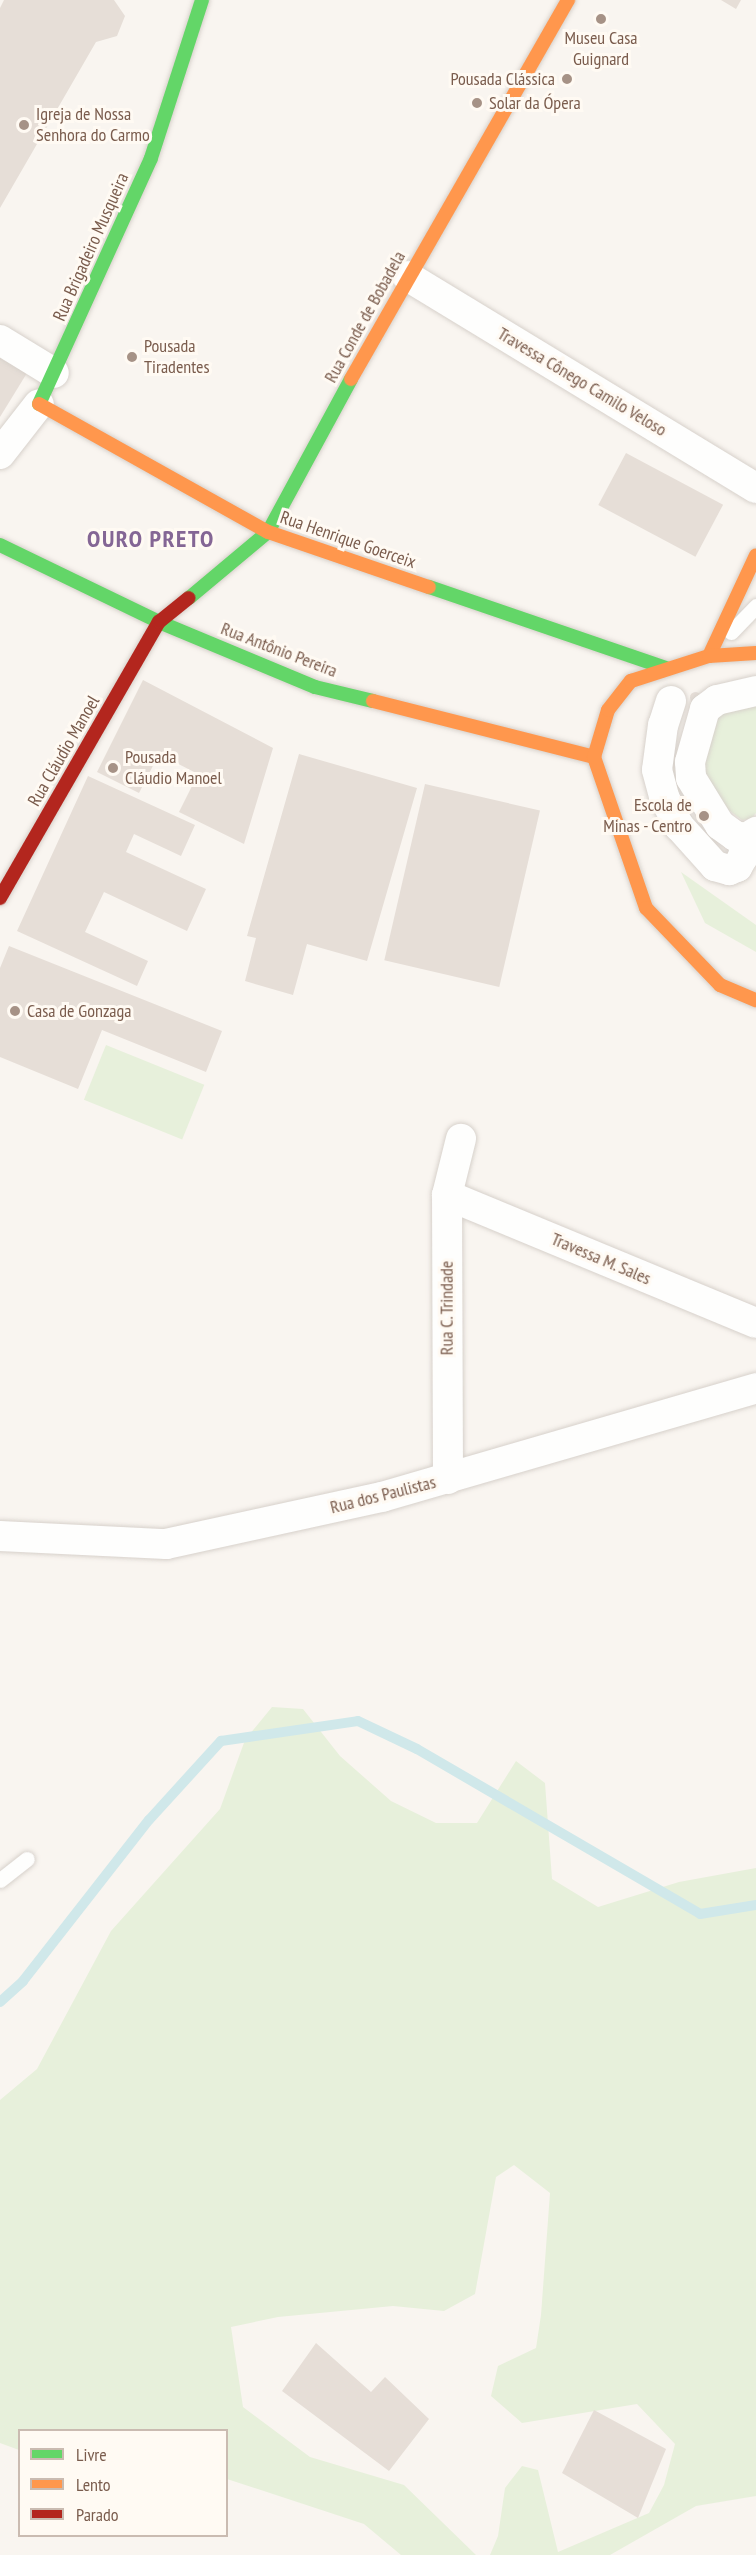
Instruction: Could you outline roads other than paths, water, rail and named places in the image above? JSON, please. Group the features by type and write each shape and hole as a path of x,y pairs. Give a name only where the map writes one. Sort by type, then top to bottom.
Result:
{"street":[{"name":"Rua Brigadeiro Musqueira","path":"39,404 151,158 202,0"},
{"name":"Rua Conde de Bobadela","path":"159,622 268,532 407,276 568,0"},
{"name":"Travessa Cônego Camilo Veloso","path":"407,276 756,488"},
{"path":"0,340 54,373"},
{"path":"0,454 39,404"},
{"name":"Rua Henrique Goerceix","path":"39,404 268,532 665,668"},
{"name":"Rua Antônio Pereira","path":"0,545 159,622 315,687 594,757"},
{"path":"709,656 756,555"},
{"name":"Rua Cláudio Manoel","path":"0,898 159,622"},
{"path":"756,653 709,656 665,668 631,681 612,701 602,723 594,757 646,908 720,986 756,1000"},
{"path":"671,700 658,754 657,770 664,797 690,841 715,866 745,876 743,857 751,835 735,836 720,825 691,778 690,762 705,709 717,700 756,692"},
{"name":"Rua C. Trindade","path":"448,1479 447,1195 461,1139"},
{"name":"Travessa M. Sales","path":"447,1195 756,1323"},
{"name":"Rua dos Paulistas","path":"0,1536 166,1544 448,1479 756,1388"}],"lane":[{"path":"709,656 756,606"},
{"path":"0,1880 27,1859"}],"waterway":[{"path":"0,2002 23,1981 149,1820 221,1741 358,1721 417,1749 700,1914 756,1905"}],"place":[{"name":"Museu Casa Guignard","path":"601,19"},
{"name":"Pousada Clássica","path":"567,79"},
{"name":"Solar da Ópera","path":"477,103"},
{"name":"Igreja de Nossa Senhora do Carmo","path":"24,125"},
{"name":"Pousada Tiradentes","path":"132,357"},
{"name":"Pousada Cláudio Manoel","path":"113,768"},
{"name":"Escola de Minas - Centro","path":"704,816"},
{"name":"Casa de Gonzaga","path":"15,1011"}],"district":[{"name":"OURO PRETO","path":"151,539"}]}
